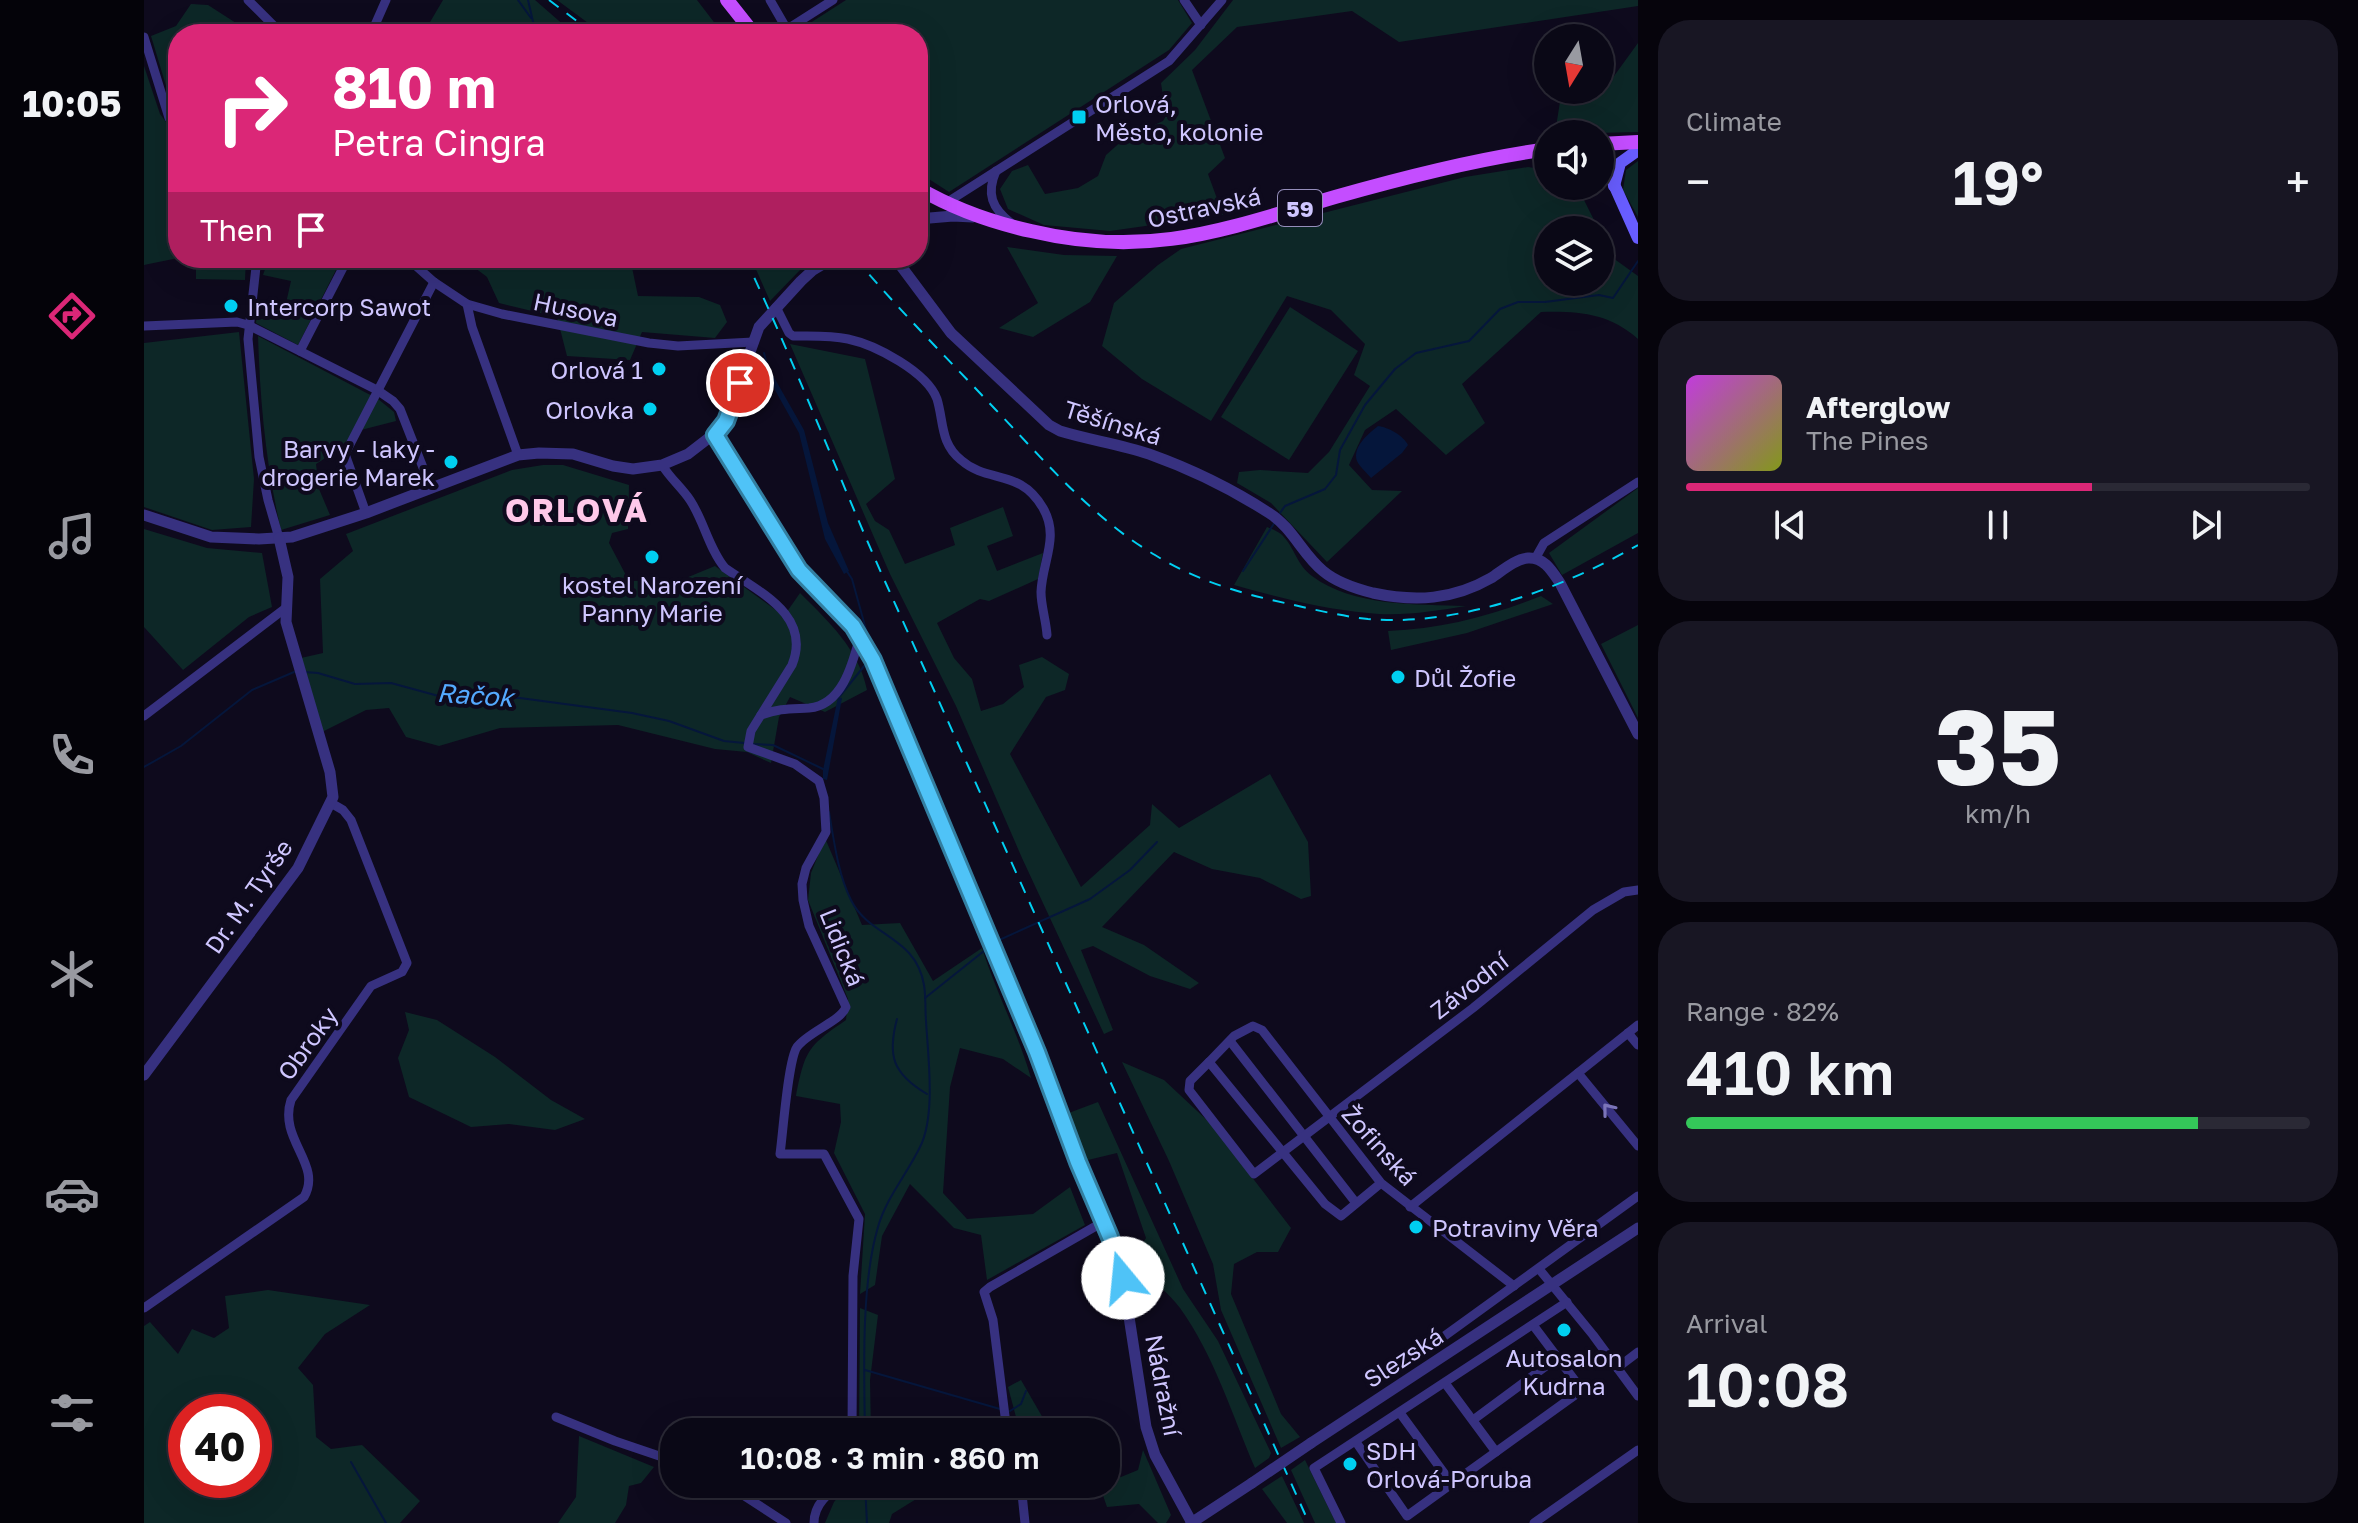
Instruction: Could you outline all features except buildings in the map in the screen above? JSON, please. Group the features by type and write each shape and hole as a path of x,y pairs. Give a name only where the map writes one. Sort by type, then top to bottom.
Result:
{"main road":[{"path":"727,0 746,24"},
{"path":"1614,143 1638,142"},
{"path":"1638,150 1620,163 1614,189 1638,238"},
{"name":"Ostravská","path":"928,193 979,218 1017,228 1096,243 1135,243 1172,240 1233,228 1428,171 1534,151"}],"street":[{"path":"248,0 272,24"},
{"path":"375,24 386,0"},
{"path":"770,0 784,24"},
{"path":"795,24 833,0"},
{"path":"1184,0 1201,25"},
{"path":"928,213 1169,61 1222,0"},
{"path":"144,37 168,115"},
{"path":"996,171 990,190 991,198 1002,216 1017,228"},
{"path":"928,217 979,218"},
{"path":"256,268 248,325 259,457 288,577 286,622 333,781 331,803"},
{"path":"300,351 343,268"},
{"name":"Husova","path":"418,268 467,304 600,335 678,346 753,342"},
{"path":"144,515 211,537 279,538 306,534 518,455 573,454 633,469 662,465 688,454 715,435 728,416 759,327 816,268"},
{"name":"Těšínská","path":"902,268 951,333 1049,425 1060,431 1178,465 1215,481 1281,521 1323,572 1368,592 1443,598 1470,590 1519,560 1535,559"},
{"path":"366,513 345,454 434,282"},
{"path":"467,304 472,327 518,455"},
{"path":"776,307 793,336 850,339 901,363 928,382 938,404 945,441 956,456 984,472 1011,478 1029,491 1043,507 1052,535 1041,592 1047,635"},
{"path":"144,326 237,322 248,325 377,390 400,409 431,488"},
{"name":"Nádražní","path":"715,435 799,570 860,636 885,688 1026,1024 1103,1222 1123,1278 1146,1427 1155,1455 1191,1523"},
{"name":"Lidická","path":"662,465 689,499 706,528 719,561 789,616 797,640 796,654 761,715 748,747 795,764 819,781 824,798 826,832 806,868 802,884 803,900 809,926 846,1007 844,1013 816,1030 796,1049 780,1154 824,1154 859,1219 853,1276 852,1418"},
{"path":"1638,482 1544,543 1535,559 1548,565 1560,583 1638,734"},
{"path":"144,716 287,607"},
{"path":"761,715 779,708 812,708 834,695 850,672 860,636"},
{"name":"Dr. M. Tyrše","path":"144,1075 290,882 331,803"},
{"name":"Obroky","path":"144,1308 304,1197 310,1187 309,1171 288,1127 286,1115 291,1100 371,986 402,972 407,963 351,820 343,810 331,803"},
{"name":"Závodní","path":"1209,1062 1190,1081 1189,1090 1254,1174 1329,1119 1593,910 1624,892 1638,890"},
{"path":"1410,1207 1638,1025"},
{"name":"Žofinská","path":"1232,1039 1253,1026 1262,1030 1381,1183 1514,1286"},
{"path":"1628,1033 1638,1045"},
{"path":"1356,1203 1232,1039 1209,1062 1325,1204 1341,1216 1381,1183"},
{"path":"1578,1073 1638,1146"},
{"name":"Slezská","path":"1403,1366 1638,1196"},
{"path":"1006,1418 993,1320 984,1292 1103,1222"},
{"name":"Slezská","path":"1191,1523 1638,1228"},
{"path":"1539,1269 1638,1396"},
{"name":"Slezská","path":"1341,1523 1314,1468 1567,1302"},
{"path":"1356,1442 1407,1516 1582,1390 1533,1325"},
{"path":"1617,1368 1638,1352"},
{"path":"1473,1420 1557,1358"},
{"path":"1445,1383 1496,1452"},
{"path":"1400,1413 1452,1484"},
{"path":"556,1417 660,1456"},
{"path":"1534,1523 1638,1450"},
{"path":"748,1498 786,1523"},
{"path":"814,1523 814,1513 824,1498"},
{"path":"1022,1498 1025,1523"}],"green space":[{"path":"443,0 535,0 563,24 494,23 429,24"},
{"path":"557,0 697,0 715,24 589,24"},
{"path":"846,0 1178,0 1192,23 1169,50 949,192 928,178 928,24 809,24"},
{"path":"1233,0 1638,0 1638,6 1399,42 1352,11 1237,27 1192,70 1225,158 1208,174 1223,215 1110,231 1044,225 1008,209 1000,189 1012,171 1028,165 1045,194 1078,188 1098,176 1106,155 1124,139 1163,121 1166,116 1161,83 1195,50"},
{"path":"191,4 208,5 237,24 177,24"},
{"path":"168,29 168,92 151,36"},
{"path":"1638,43 1638,132 1614,133 1614,120 1557,120 1560,104 1614,104 1614,76"},
{"path":"144,66 160,114 168,125 168,260 144,265"},
{"path":"1638,161 1638,217 1623,190 1626,170"},
{"path":"1534,168 1534,200 1584,200 1592,216 1534,216 1534,296 1614,296 1614,259 1638,276 1638,339 1616,324 1592,315 1541,312 1462,384 1485,423 1446,455 1396,409 1365,430 1349,465 1372,490 1402,491 1327,562 1271,503 1237,483 1239,472 1308,473 1329,452 1370,386 1354,375 1365,344 1331,310 1287,296 1211,421 1142,379 1102,346 1114,303 1181,249 1465,177"},
{"path":"1007,247 1064,255 1117,256 1090,302 1033,337 999,328 1038,303"},
{"path":"196,268 246,268 245,280 196,279"},
{"path":"265,268 337,268 298,345 256,323 257,310 284,312 291,281 263,275"},
{"path":"475,268 632,268 638,296 699,297 720,305 727,322 715,338 642,332 630,360 567,356 557,317 499,303 487,277"},
{"path":"755,268 802,268 770,301"},
{"path":"1290,307 1358,351 1289,460 1221,417"},
{"path":"239,332 254,479 251,527 212,530 144,507 144,343"},
{"path":"258,336 378,399 394,412 396,421 357,431 341,448 316,464 319,489 330,515 281,530 265,434"},
{"path":"790,344 865,359 895,479 866,504 875,521 889,530 905,564 955,545 950,528 1003,507 1013,536 987,546 997,571 1043,553 1038,579 989,601 980,599 937,623 954,658 972,679 981,711 1003,704 1024,687 1019,665 1042,657 1069,674 1065,690 1046,697 1010,754 1081,887 1150,825 1152,804 1179,828 1270,774 1308,842 1311,896 1301,899 1260,878 1212,869 1174,852 1102,927 1144,945 1199,983 1190,989 1150,976 1093,946 1081,950 1113,1030 1104,1034 956,706 890,574"},
{"path":"563,465 629,485 628,529 612,533 609,543 629,581 681,580 715,566 784,616 800,593 850,649 867,690 825,712 790,697 779,717 771,763 747,752 715,749 618,725 500,728 439,746 406,737 389,708 366,710 322,732 301,658 323,653 320,579 353,551 346,534 512,470"},
{"path":"1638,488 1638,533 1562,575 1549,553"},
{"path":"1267,527 1283,536 1303,567 1328,586 1366,599 1386,602 1466,606 1405,614 1368,613 1317,606 1234,585"},
{"path":"144,529 207,548 262,553 272,607 249,617 183,670 144,627"},
{"path":"1541,596 1553,604 1467,633 1391,650 1388,631 1428,628 1466,620"},
{"path":"1638,625 1638,718 1601,644"},
{"path":"825,838 862,925 900,923 933,981 982,948 1020,1045 1031,1078 1003,1059 960,1048 950,1087 943,1193 967,1219 1033,1214 1070,1187 1085,1225 987,1280 981,1235 954,1228 910,1184 882,1236 875,1285 860,1294 865,1214 834,1153 841,1122 840,1104 796,1096 802,1068 810,1050 823,1036 846,1020 848,999 808,900 811,873"},
{"path":"405,1012 437,1020 495,1057 551,1100 585,1119 555,1130 509,1124 471,1127 409,1097 398,1058 409,1030"},
{"path":"1122,1062 1164,1080 1211,1124 1291,1228 1278,1252 1257,1252 1234,1264 1231,1294 1281,1414 1300,1437 1281,1448 1221,1310 1213,1264"},
{"path":"1098,1102 1183,1289 1218,1341 1271,1453 1255,1468 1203,1345 1180,1308 1134,1257 1146,1238 1117,1153 1088,1160 1066,1114"},
{"path":"268,1290 370,1305 325,1334 298,1368 313,1385 316,1437 331,1449 362,1445 420,1501 400,1523 144,1523 144,1326 150,1322 178,1354 192,1329 214,1338 229,1328 225,1296"},
{"path":"860,1308 878,1315 870,1380 871,1418 859,1418"},
{"path":"1021,1380 1043,1418 1016,1418 1008,1387"},
{"path":"579,1436 654,1467 641,1483 629,1486 626,1505 615,1523 558,1523 576,1497"},
{"path":"1143,1450 1171,1515 1166,1523 1158,1523 1139,1504 1107,1507 1104,1498 1120,1498 1120,1477 1138,1470"},
{"path":"1305,1460 1336,1523 1315,1523 1291,1470"},
{"path":"1282,1476 1304,1523 1287,1523 1262,1489"},
{"path":"838,1498 918,1498 892,1514 889,1523 825,1523"}],"water":[{"path":"771,372 804,430 828,523 849,571 844,574 825,539 799,433 766,374"},
{"path":"1378,426 1395,432 1408,445 1371,478 1356,456 1362,441"},
{"path":"838,697 842,698 827,780 823,779 823,770"}],"waterway":[{"path":"518,0 531,18"},
{"path":"528,0 534,24"},
{"path":"1280,513 1285,506 1325,489 1336,475 1340,450 1365,405 1395,369 1416,353 1469,341 1500,309 1518,302 1599,295 1613,298 1638,261"},
{"path":"764,353 769,372"},
{"path":"1243,571 1275,522"},
{"path":"846,570 852,579 870,644"},
{"path":"840,696 869,660"},
{"name":"Račok","path":"144,767 181,746 252,690 294,672"},
{"name":"Račok","path":"304,672 355,684 391,683 446,698 520,698 632,713 669,721 724,741 744,743"},
{"name":"Račok","path":"751,744 773,745 823,769"},
{"path":"829,812 840,868 851,900 869,922 912,956 919,969 925,994 930,1085 928,1119 920,1147 882,1216 873,1250 865,1328 865,1418"},
{"path":"997,941 1090,899 1130,870 1157,842"},
{"path":"925,998 989,947"},
{"path":"897,1019 893,1044 896,1063 907,1079 927,1094"},
{"path":"865,1370 1000,1409"},
{"path":"1010,1411 1021,1404 1026,1391"},
{"path":"351,1462 386,1523"},
{"path":"866,1498 867,1523"}],"railway":[{"path":"549,0 581,24"},
{"path":"750,268 883,577 1309,1523"},
{"path":"864,268 1051,468 1110,524 1155,555 1218,585 1358,618 1402,620 1437,617 1473,611 1542,590 1638,545"}],"place":[{"name":"Orlová, Město, kolonie","path":"1079,117"},
{"name":"Intercorp Sawot","path":"231,306"},
{"name":"Orlová 1","path":"659,369"},
{"name":"Orlovka","path":"650,409"},
{"name":"Barvy - laky - drogerie Marek","path":"451,462"},
{"name":"kostel Narození Panny Marie","path":"652,557"},
{"name":"Důl Žofie","path":"1398,677"},
{"name":"Potraviny Věra","path":"1416,1227"},
{"name":"Autosalon Kudrna","path":"1564,1330"},
{"name":"SDH Orlová-Poruba","path":"1350,1464"}],"district":[{"name":"ORLOVÁ","path":"577,510"}],"route":[{"path":"740,383 726,421 715,435 799,570 853,626 873,660 1037,1052 1110,1237 1123,1278"}]}
